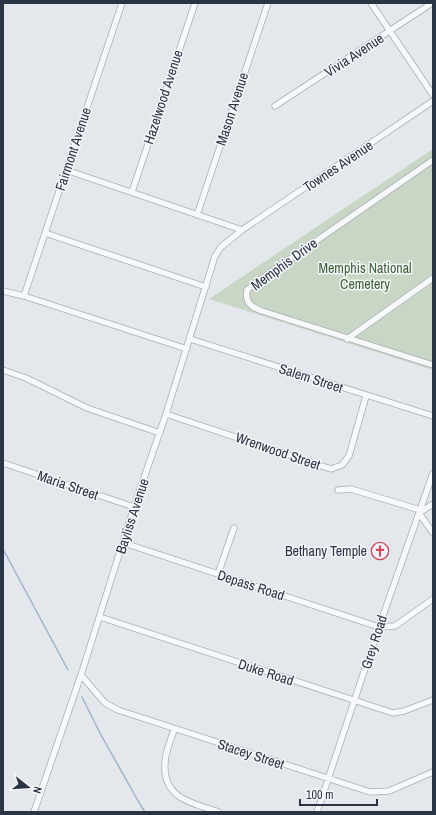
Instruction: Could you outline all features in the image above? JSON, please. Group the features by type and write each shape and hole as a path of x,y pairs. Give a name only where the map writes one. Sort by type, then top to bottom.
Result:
{"street":[{"name":"Fairmont Avenue","path":"24,296 122,3"},
{"name":"Hazelwood Avenue","path":"132,192 195,3"},
{"name":"Mason Avenue","path":"197,215 268,3"},
{"path":"371,3 433,95"},
{"name":"Vivia Avenue","path":"275,106 390,32 432,3"},
{"name":"Townes Avenue","path":"242,230 433,101"},
{"name":"Memphis Drive","path":"433,160 247,290 247,302 252,308 433,366"},
{"path":"66,170 242,230"},
{"name":"Bayliss Avenue","path":"34,812 81,675 124,543 134,507 160,433 218,251 242,230"},
{"path":"45,233 206,287"},
{"path":"347,339 433,278"},
{"path":"3,291 24,296 187,349"},
{"name":"Salem Street","path":"190,339 433,416"},
{"path":"3,370 26,378 87,408 160,433"},
{"name":"Wrenwood Street","path":"166,414 331,468 342,465 349,456 366,396"},
{"name":"Maria Street","path":"3,463 134,507"},
{"name":"Grey Road","path":"317,812 379,627 433,473"},
{"path":"338,490 351,489 420,512 433,533"},
{"path":"420,512 433,504"},
{"path":"218,574 234,528"},
{"name":"Depass Road","path":"124,543 379,627"},
{"path":"379,627 395,626 433,599"},
{"name":"Duke Road","path":"100,616 355,702 393,713 404,712 433,700"},
{"name":"Stacey Street","path":"81,675 95,693 111,706 174,730 370,792 389,791 433,772"},
{"path":"174,730 165,763 166,777 173,792 182,800 219,812"}],"green space":[{"name":"Memphis National Cemetery","path":"433,149 433,370 209,299"}],"waterway":[{"path":"3,549 68,670"},
{"path":"82,697 101,735 145,812"}],"place":[{"name":"Bethany Temple","path":"380,551"}]}
